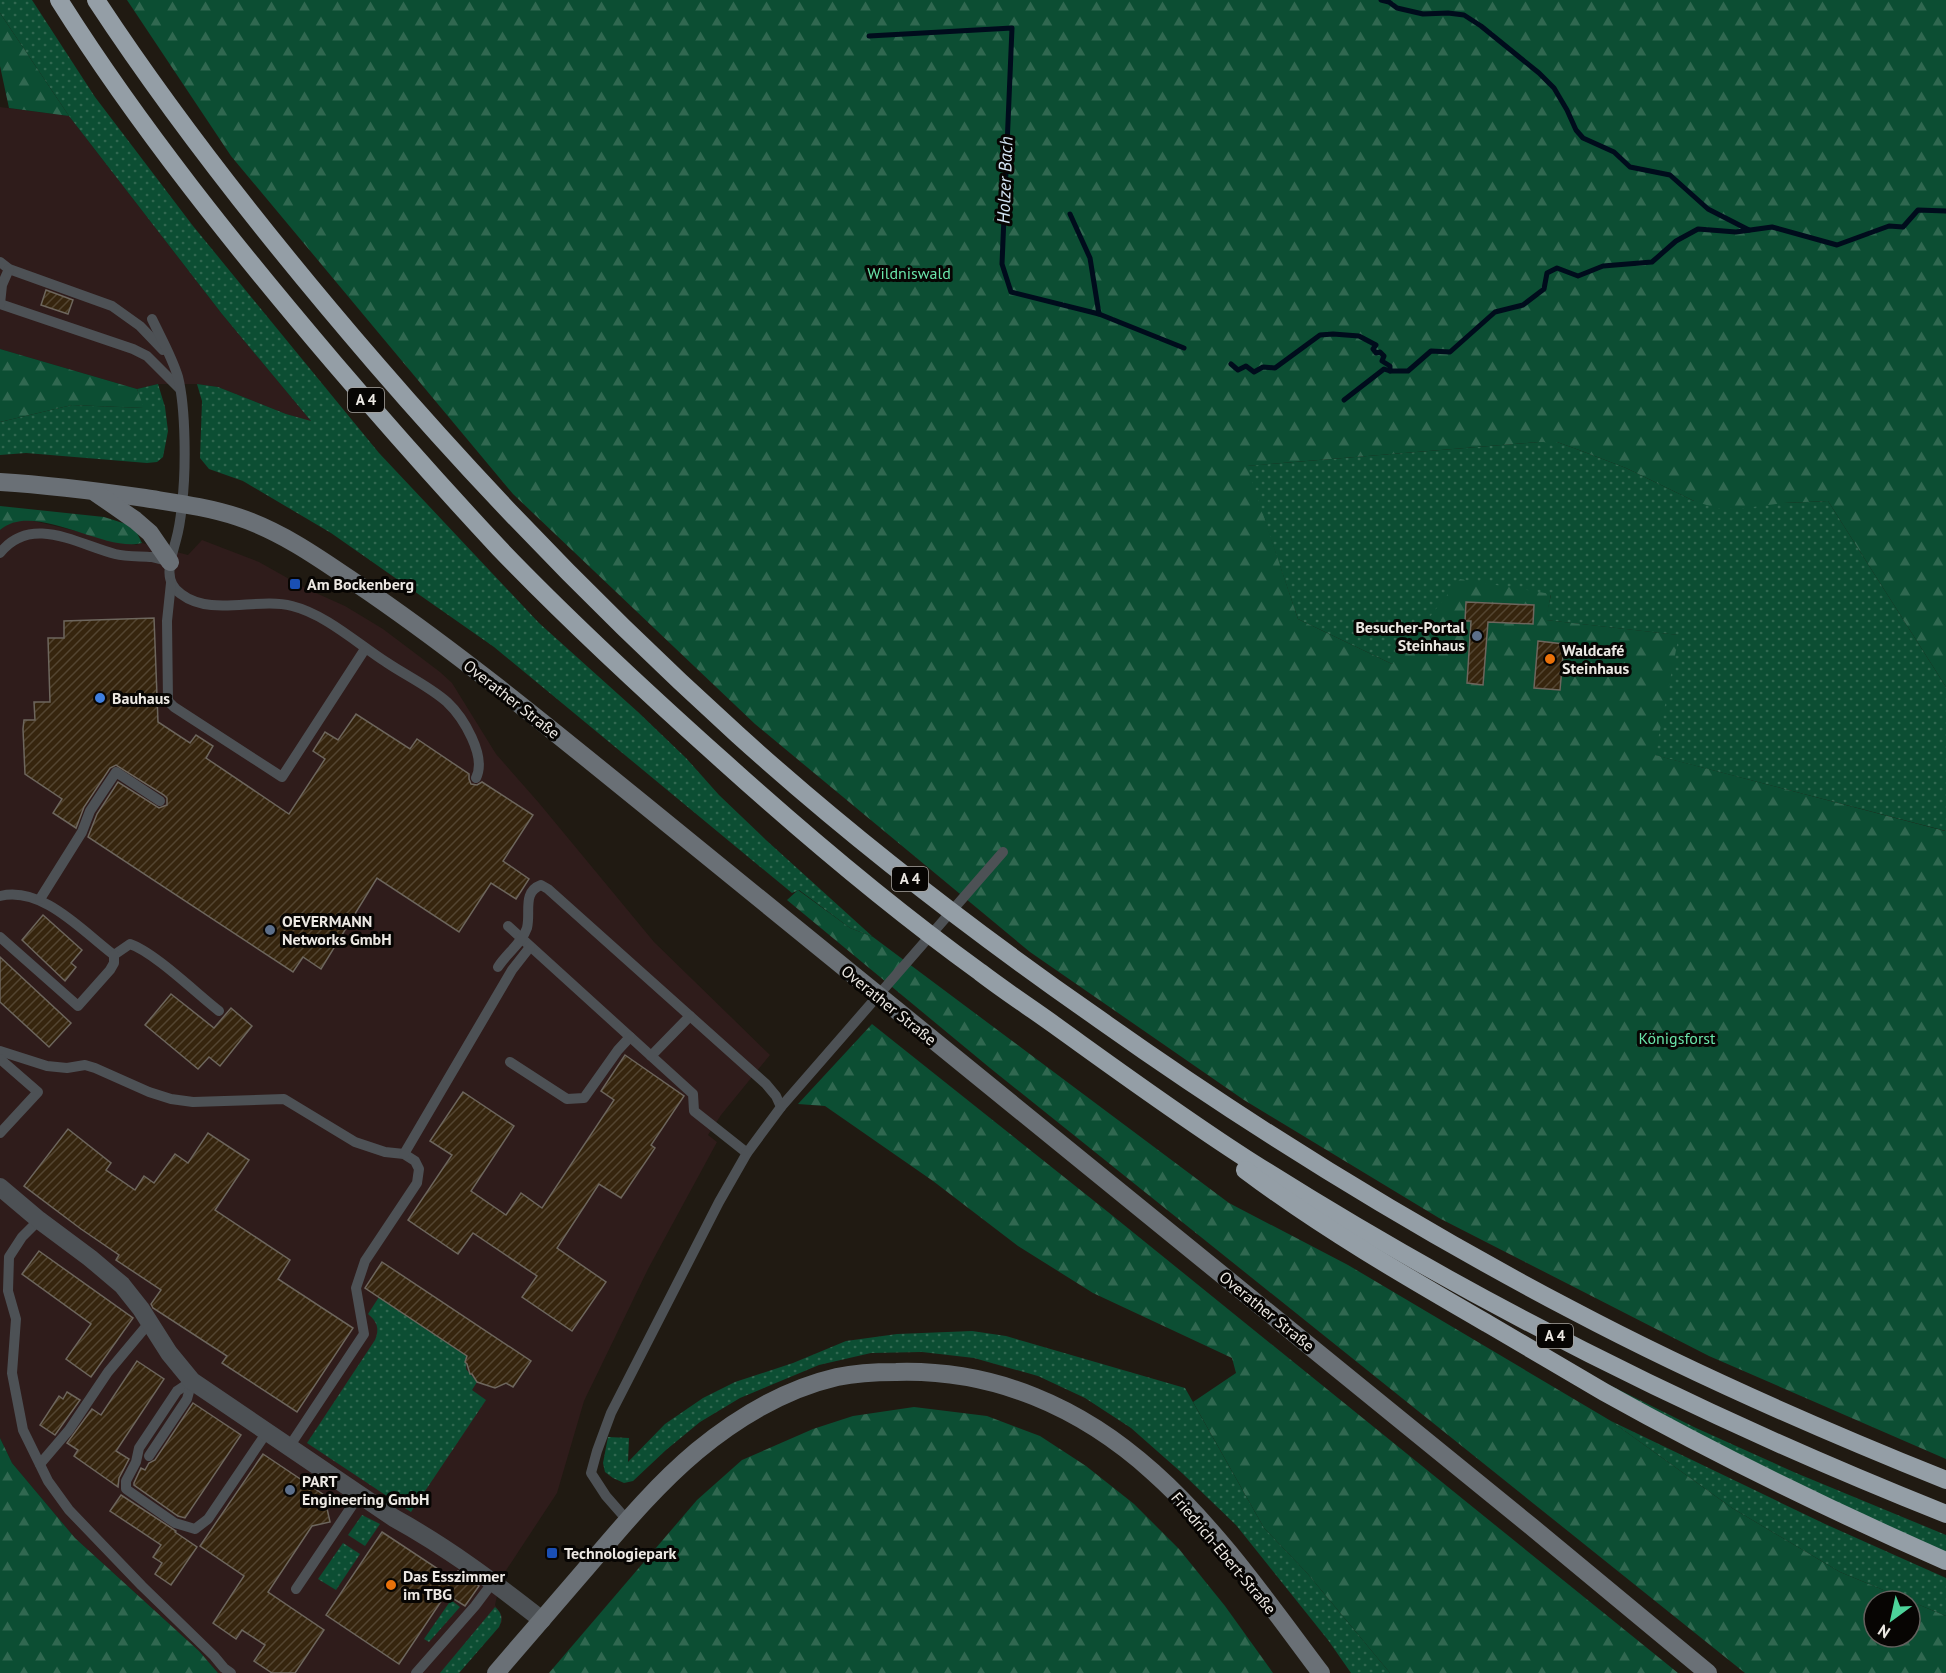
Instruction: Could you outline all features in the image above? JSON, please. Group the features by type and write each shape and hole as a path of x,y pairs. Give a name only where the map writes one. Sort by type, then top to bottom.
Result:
{"highway":[{"name":"A 4","path":"59,0 122,93 241,250 407,448 512,560 610,658 789,821 901,912 977,971 1184,1118 1334,1212 1559,1338 1666,1391 1766,1438 1946,1514"},
{"name":"A 4","path":"96,0 138,64 256,220 424,420 530,533 585,590 740,736 807,794 957,916 1067,997 1201,1089 1352,1186 1473,1256 1573,1311 1687,1367 1789,1414 1946,1480"},
{"path":"1184,1118 1244,1169 1304,1212 1603,1391 1700,1444 1946,1561"}],"main road":[{"name":"Overather Straße","path":"0,482 92,490 182,504 239,517 294,544 337,571 465,661 642,803 1708,1673"},
{"path":"92,490 150,533 170,562"},
{"name":"Friedrich-Ebert-Straße","path":"496,1673 627,1520 667,1477 699,1450 754,1410 783,1396 838,1377 878,1372 939,1372 1005,1384 1042,1399 1103,1433 1154,1473 1210,1531 1241,1568 1321,1673"}],"street":[{"path":"0,1187 123,1285 170,1353 192,1380 394,1518 421,1532 493,1582 542,1620"}],"lane":[{"path":"170,357 140,326 112,306 4,266 0,304 133,349 147,356 181,390"},
{"path":"152,319 170,357 181,390 184,465 182,504 169,573 171,583 167,621 168,701 282,777 366,649"},
{"path":"0,553 17,538 34,533 49,534 118,555 152,557 170,562"},
{"path":"171,583 182,595 194,602 211,605 273,603 299,608 326,622 447,702 472,737 478,752 479,770 476,778"},
{"path":"40,899 82,832 90,811 116,772 160,801"},
{"path":"627,1520 606,1496 591,1473 597,1451 611,1413 719,1202 747,1153 781,1107 1003,852"},
{"path":"498,968 527,928 529,895 534,888 541,885 766,1084 776,1096 781,1107"},
{"path":"0,896 25,895 40,899 55,908 114,955"},
{"path":"508,926 693,1094 694,1112 747,1153"},
{"path":"0,937 78,1006 110,970 114,963 114,955"},
{"path":"114,955 130,944 137,946 219,1011"},
{"path":"404,1154 512,970 530,946"},
{"path":"651,1056 690,1016"},
{"path":"510,1062 567,1099 584,1098 630,1037"},
{"path":"0,1052 47,1066 67,1068 85,1065 171,1099 193,1102 284,1100 355,1142 385,1152 404,1154 415,1161 419,1169 417,1183 365,1261 356,1288 364,1334 289,1448"},
{"path":"0,1059 38,1092 0,1133"},
{"path":"39,1220 22,1237 9,1257 8,1291 16,1319 12,1373 23,1430 48,1481 69,1510 231,1673"},
{"path":"40,1464 69,1430 108,1372 149,1323"},
{"path":"192,1380 177,1392 138,1448 136,1462 126,1481 126,1489 136,1496 175,1523 195,1529 208,1519 267,1432"},
{"path":"149,1456 187,1399 192,1380"},
{"path":"296,1589 360,1494"},
{"path":"416,1673 476,1606 493,1582"}],"shaded area":[{"path":"0,107 69,116 222,314 312,422 218,387 197,384 158,384 137,389 0,349"},
{"path":"25,519 188,555 202,540 259,562 307,589 345,606 383,629 452,683 496,754 654,942 770,1055 721,1115 708,1135 717,1142 648,1269 584,1401 557,1493 501,1578 495,1605 502,1616 502,1622 459,1673 218,1673 199,1651 75,1538 12,1463 0,1438 0,530 7,524"}],"green space":[{"path":"0,0 32,0 95,97 193,226 379,453 539,623 638,712 766,840 873,937 850,928 799,890 792,893 494,647 331,533 243,481 209,469 200,458 202,401 197,384 218,387 286,414 311,421 222,314 69,116 0,13"},
{"name":"Königsforst","path":"127,0 1946,0 1946,687 1828,501 1784,503 1737,509 1716,508 1694,501 1626,468 1557,442 1247,466 1298,619 1392,664 1460,579 1551,594 1546,620 1679,635 1655,755 1945,831 1946,826 1946,1459 1709,1356 1439,1218 1244,1100 1030,952 755,724 513,494 231,156"},
{"path":"0,13 69,116 9,108 0,66"},
{"path":"0,349 137,389 144,408 72,405 0,422"},
{"path":"158,384 165,407 168,431 163,457 157,462 26,453 0,455 0,422 72,405 143,408 137,389"},
{"path":"1557,442 1579,450 1626,468 1694,501 1785,503 1828,501 1946,687 1946,831 1654,755 1678,635 1545,620 1551,595 1392,664 1298,619 1246,466"},
{"path":"0,506 104,517 126,524 137,533 142,543 126,544 109,541 50,524 31,521 14,522 0,530"},
{"path":"798,890 850,928 873,937 1229,1203 1348,1265 1611,1421 1732,1508 1840,1572 1881,1589 1862,1589 1862,1649 1922,1649 1922,1606 1946,1616 1946,1673 1745,1673 990,1068 787,900"},
{"path":"872,1024 1678,1673 1390,1673 1307,1573 1264,1528 1193,1402 1236,1373 1232,1358 1093,1293 1018,1246 933,1181 825,1106 798,1104"},
{"path":"379,1297 467,1356 466,1369 477,1382 472,1390 486,1400 411,1512 307,1443 375,1340 377,1326 368,1314"},
{"path":"972,1331 1006,1336 1185,1388 1264,1528 1307,1573 1390,1673 1351,1673 1328,1640 1236,1525 1131,1428 1085,1398 1038,1376 974,1358 922,1352 871,1353 819,1365 740,1398 700,1422 633,1481 624,1483 605,1472 603,1463 608,1437 629,1438 628,1462 665,1424 703,1398 735,1382 793,1363 846,1341 897,1334"},
{"path":"1557,1359 1696,1428 1796,1473 1946,1535 1946,1556 1796,1487"},
{"path":"914,1407 987,1416 1040,1436 1086,1466 1134,1504 1179,1549 1225,1606 1273,1673 549,1673 697,1500 742,1460 813,1429 853,1416"},
{"path":"1611,1421 1825,1524 1946,1578 1946,1616 1922,1606 1922,1589 1881,1589 1840,1572 1732,1508"},
{"path":"0,1438 12,1463 75,1538 199,1651 218,1673 0,1673"},
{"path":"362,1515 380,1524 365,1546 348,1535"},
{"path":"343,1543 360,1554 336,1590 318,1579"},
{"path":"451,1600 460,1607 429,1642 424,1639"},
{"path":"495,1607 501,1616 499,1627 459,1673 440,1673"}],"building":[{"path":"46,290 73,300 68,314 41,305"},
{"path":"1466,602 1534,605 1533,624 1488,622 1483,685 1467,683 1471,621 1465,621"},
{"path":"154,618 158,722 190,743 196,735 213,746 206,758 289,814 325,759 313,751 325,732 338,740 356,714 410,749 417,739 469,774 471,784 477,785 482,782 533,815 503,861 529,879 516,899 491,883 459,932 377,878 321,969 303,957 293,972 88,837 97,814 118,782 159,808 167,805 167,798 164,795 116,765 110,768 84,807 76,828 53,813 62,799 25,774 23,729 24,720 35,720 34,702 50,702 48,638 64,638 64,621"},
{"path":"1538,641 1564,644 1560,690 1534,688"},
{"path":"43,915 82,950 71,963 76,967 65,981 22,940"},
{"path":"0,957 71,1023 49,1047 0,1002"},
{"path":"171,994 214,1028 231,1008 252,1026 220,1066 209,1057 198,1069 145,1025"},
{"path":"625,1055 684,1096 651,1145 655,1148 621,1198 599,1184 557,1248 606,1282 572,1331 522,1297 537,1276 473,1233 458,1254 408,1220 452,1155 430,1141 463,1092 514,1126 471,1191 506,1215 521,1193 542,1208 614,1100 601,1091"},
{"path":"68,1129 111,1163 106,1170 135,1190 144,1176 154,1183 175,1154 188,1163 208,1133 249,1160 215,1210 290,1260 278,1279 353,1328 297,1412 222,1363 227,1356 153,1308 151,1304 161,1290 116,1260 119,1255 24,1186"},
{"path":"39,1251 133,1318 91,1377 66,1359 91,1324 22,1274"},
{"path":"382,1262 531,1361 513,1387 506,1383 495,1388 477,1382 470,1374 465,1362 467,1356 365,1288"},
{"path":"137,1361 164,1379 116,1451 129,1459 119,1478 118,1487 74,1456 78,1450 67,1443 92,1409 101,1415"},
{"path":"67,1392 80,1400 55,1435 40,1425 59,1396 63,1399"},
{"path":"193,1403 241,1435 185,1518 178,1516 134,1483 141,1468 145,1470 149,1463 155,1460"},
{"path":"263,1454 330,1499 326,1504 330,1522 312,1526 268,1592 324,1630 295,1673 272,1673 254,1661 265,1645 242,1630 236,1639 213,1623 244,1576 200,1546"},
{"path":"121,1495 197,1547 171,1585 155,1574 162,1563 153,1557 161,1545 110,1511"},
{"path":"382,1532 453,1579 458,1571 479,1586 465,1606 446,1594 399,1664 326,1615"}],"waterway":[{"path":"1381,0 1397,8 1423,14 1464,15 1539,73 1554,88 1576,130 1583,138 1614,152 1630,167 1670,175 1708,209 1749,230"},
{"name":"Holzer Bach","path":"869,36 1012,28 1002,264 1011,292 1099,314 1184,348"},
{"name":"Holzer Bach","path":"1231,364 1238,370 1246,366 1254,372 1263,367 1275,368 1320,335 1333,334 1359,336 1376,345 1373,349 1384,356 1382,361 1390,366 1390,371 1408,371 1431,351 1450,352 1495,312 1523,305 1544,289 1547,273 1557,268 1578,276 1603,266 1652,262 1676,241 1698,229 1736,232 1772,227 1837,245 1889,226 1903,227 1918,210 1946,211"},
{"path":"1070,214 1090,258 1099,314"},
{"path":"1344,400 1384,369 1390,371"}],"place":[{"name":"Am Bockenberg","path":"295,584"},
{"name":"Besucher-Portal Steinhaus","path":"1477,636"},
{"name":"Waldcafé Steinhaus","path":"1550,659"},
{"name":"Bauhaus","path":"100,698"},
{"name":"OEVERMANN Networks GmbH","path":"270,930"},
{"name":"PART Engineering GmbH","path":"290,1490"},
{"name":"Technologiepark","path":"552,1553"},
{"name":"Das Esszimmer im TBG","path":"391,1585"}],"park label":[{"name":"Wildniswald","path":"909,273"}]}
